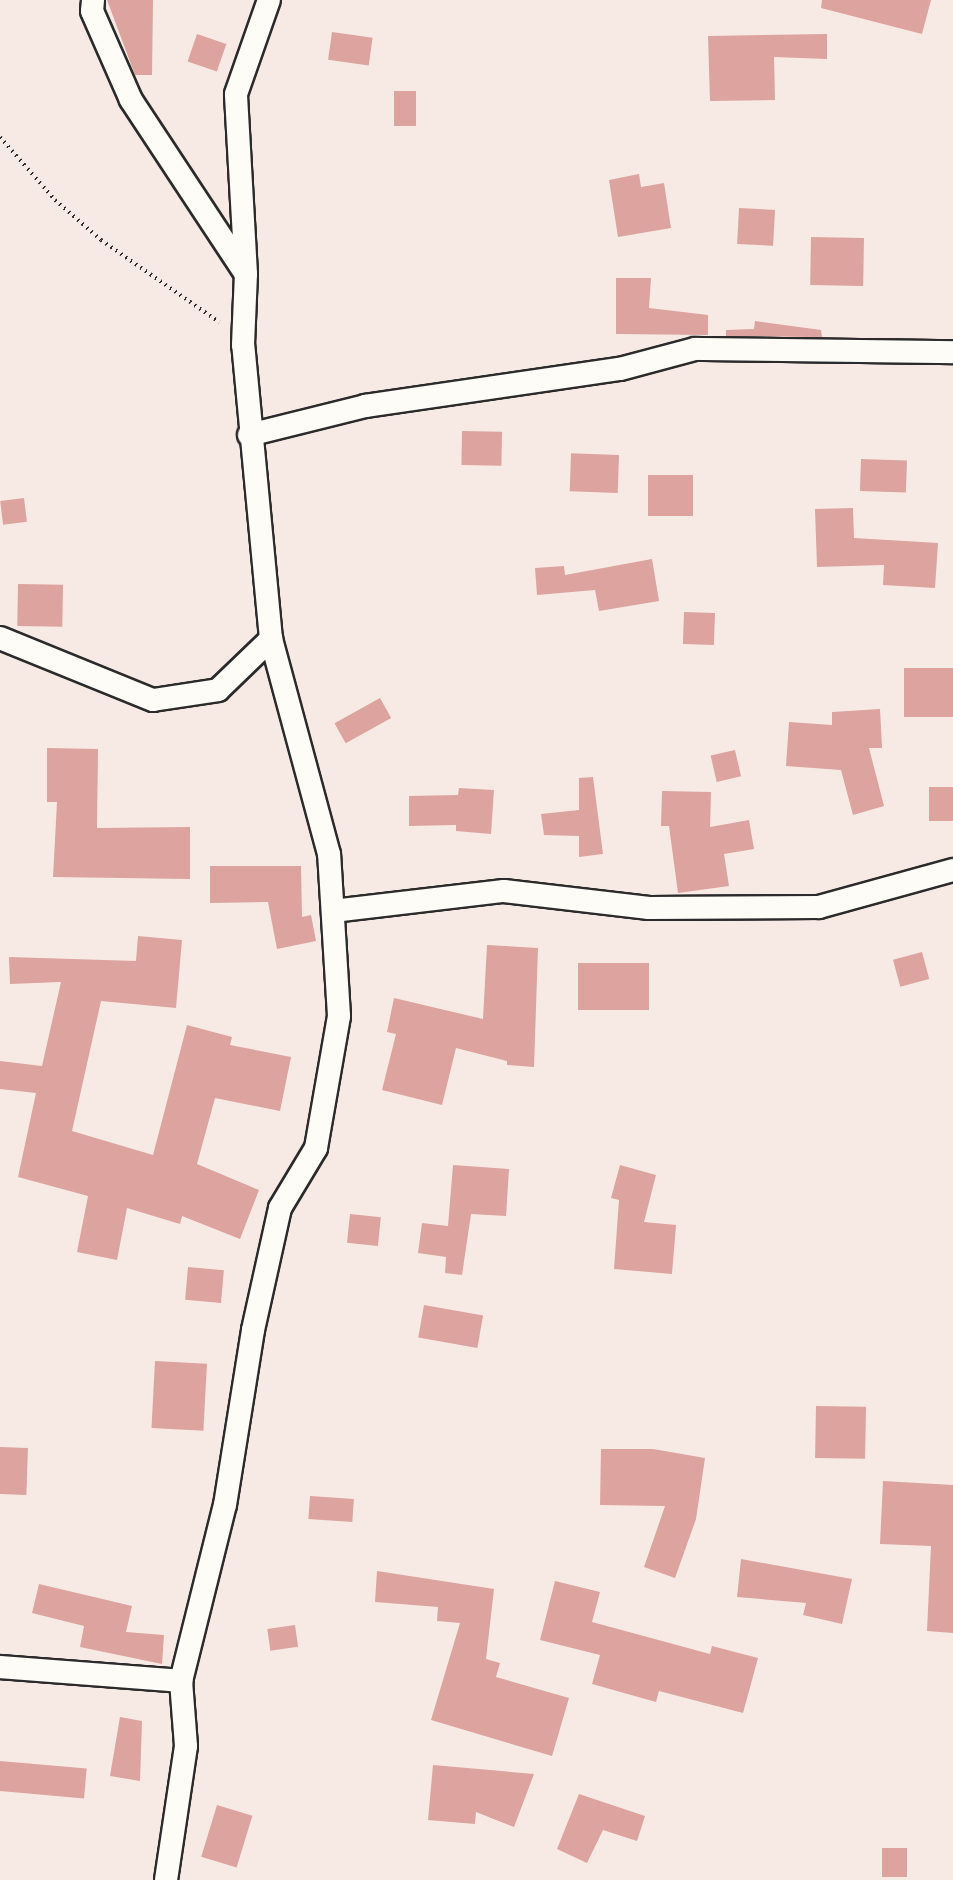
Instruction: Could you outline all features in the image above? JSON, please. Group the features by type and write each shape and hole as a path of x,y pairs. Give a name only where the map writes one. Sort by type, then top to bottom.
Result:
{"street":[{"path":"93,0 92,11 131,100 246,274"},
{"path":"166,1880 186,1746 181,1681 225,1505 253,1330 280,1208 316,1148 339,1016 329,854 271,639 249,435 243,345 246,274 236,94 269,0"},
{"path":"249,435 365,406 620,369 695,349 953,352"},
{"path":"0,638 153,700 218,690 271,639"},
{"path":"333,911 504,891 649,908 819,907 953,870"},
{"path":"0,1667 181,1681"}],"path":[{"path":"0,137 55,200 101,240 189,299 243,345"}],"building":[{"path":"107,0 153,0 152,75 135,75"},
{"path":"822,0 931,0 922,34 821,8"},
{"path":"332,32 373,38 369,65 328,60"},
{"path":"197,34 226,44 217,72 188,61"},
{"path":"827,34 827,59 774,57 775,100 710,101 708,36"},
{"path":"394,91 416,91 416,126 394,126"},
{"path":"639,174 641,187 664,183 671,228 618,237 609,180"},
{"path":"739,208 775,210 773,246 737,244"},
{"path":"811,237 864,238 863,286 810,285"},
{"path":"616,278 651,278 649,308 708,315 708,335 616,334"},
{"path":"755,321 821,330 822,337 726,336 726,330 754,329"},
{"path":"462,431 502,432 501,466 461,465"},
{"path":"571,453 619,455 618,493 570,491"},
{"path":"861,459 907,461 906,493 860,491"},
{"path":"648,475 693,475 693,516 648,516"},
{"path":"24,498 27,522 3,525 0,501"},
{"path":"853,508 854,538 938,543 935,588 883,585 884,565 817,567 815,509"},
{"path":"652,559 659,601 599,611 595,590 537,595 535,568 564,566 565,575"},
{"path":"18,584 63,585 62,627 17,626"},
{"path":"684,612 715,613 714,645 683,644"},
{"path":"904,668 953,668 953,717 904,717"},
{"path":"380,698 391,718 346,743 335,723"},
{"path":"880,709 882,748 869,748 884,806 853,815 841,770 786,766 789,722 832,725 832,712"},
{"path":"47,748 98,749 97,828 190,827 190,879 53,877 57,802 47,802"},
{"path":"735,750 741,776 717,782 711,756"},
{"path":"593,777 603,854 579,857 579,836 544,835 541,814 579,810 579,778"},
{"path":"929,787 953,787 953,821 929,821"},
{"path":"459,788 494,790 491,834 456,831 456,825 409,826 409,796 458,795"},
{"path":"662,791 711,792 710,827 749,820 754,849 724,854 729,886 678,893 669,826 661,826"},
{"path":"210,866 301,866 302,917 311,915 316,941 277,949 268,902 210,903"},
{"path":"138,936 182,940 176,1008 101,1001 72,1131 153,1155 187,1025 232,1037 230,1045 291,1057 280,1111 215,1098 197,1164 259,1190 240,1239 182,1216 180,1224 127,1208 117,1260 77,1252 88,1196 18,1177 36,1093 0,1089 0,1061 42,1066 61,982 10,984 9,957 136,961"},
{"path":"487,945 538,948 534,1067 507,1065 507,1061 456,1048 442,1105 382,1090 396,1034 387,1032 394,998 483,1019"},
{"path":"922,952 929,979 900,987 893,960"},
{"path":"578,963 649,963 649,1010 578,1010"},
{"path":"453,1165 509,1169 506,1216 471,1214 462,1275 445,1273 446,1257 418,1253 422,1223 448,1226"},
{"path":"620,1165 656,1175 644,1222 676,1225 672,1274 614,1269 619,1200 611,1198"},
{"path":"350,1214 381,1217 378,1246 347,1243"},
{"path":"188,1267 224,1270 221,1303 185,1300"},
{"path":"424,1305 483,1315 477,1348 418,1337"},
{"path":"155,1361 207,1364 203,1431 151,1428"},
{"path":"816,1406 866,1407 865,1459 815,1458"},
{"path":"0,1447 28,1448 26,1495 0,1494"},
{"path":"601,1449 653,1449 705,1458 696,1519 675,1578 644,1567 665,1506 600,1505"},
{"path":"883,1481 953,1485 953,1633 927,1631 931,1546 880,1544"},
{"path":"310,1496 354,1499 352,1522 308,1519"},
{"path":"741,1559 852,1579 842,1624 803,1615 806,1603 737,1597"},
{"path":"377,1571 494,1589 486,1659 500,1663 496,1677 569,1698 552,1756 431,1720 460,1623 437,1621 438,1607 375,1602"},
{"path":"555,1581 600,1592 592,1622 710,1654 712,1646 758,1658 743,1713 659,1691 656,1702 592,1684 600,1655 540,1640"},
{"path":"39,1584 132,1606 126,1632 164,1635 162,1664 80,1647 84,1626 32,1613"},
{"path":"295,1625 298,1647 270,1651 267,1629"},
{"path":"120,1717 142,1721 140,1781 110,1776"},
{"path":"0,1761 87,1769 84,1798 0,1791"},
{"path":"433,1765 534,1774 514,1827 476,1812 475,1824 428,1820"},
{"path":"579,1794 645,1816 637,1841 603,1830 587,1863 557,1849"},
{"path":"217,1805 252,1816 237,1867 201,1857"},
{"path":"882,1848 907,1848 907,1877 882,1877"}]}
